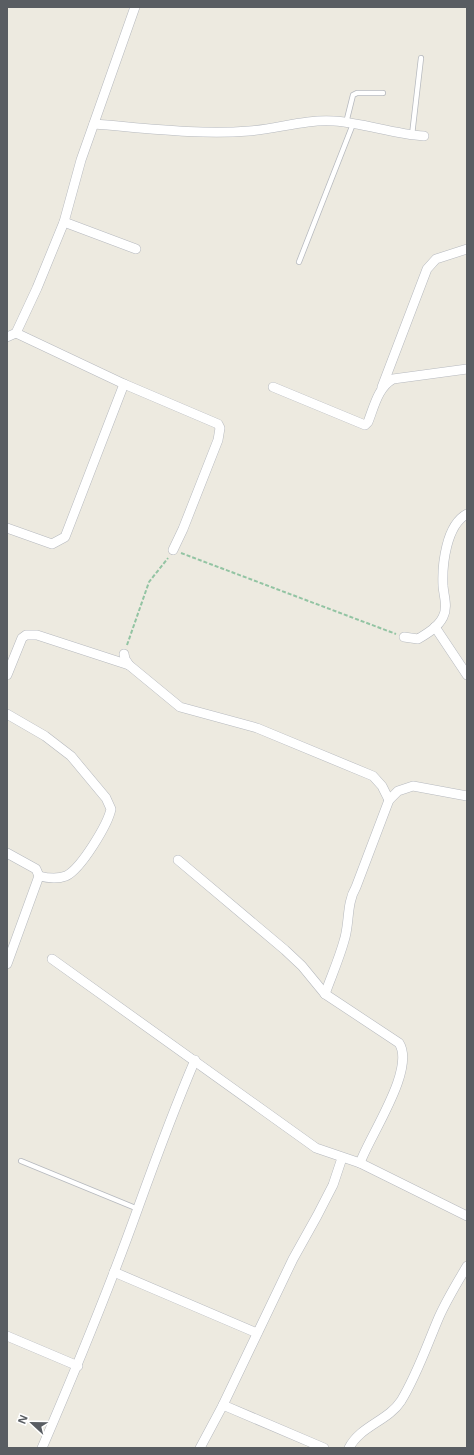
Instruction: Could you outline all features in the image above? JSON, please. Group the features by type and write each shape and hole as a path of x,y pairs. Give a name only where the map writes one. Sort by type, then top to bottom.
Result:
{"street":[{"path":"7,337 16,332 37,288 64,222 81,160 134,7"},
{"path":"94,124 196,131 250,131 305,122 333,121 424,136"},
{"path":"64,222 136,248"},
{"path":"273,387 365,425 368,422 382,388 428,269 436,259 467,249"},
{"path":"16,332 124,384 213,421 220,428 218,440 173,550"},
{"path":"382,388 393,380 467,369"},
{"path":"7,528 52,544 65,537 124,384"},
{"path":"404,637 418,639 435,628 443,618 446,608 443,585 448,542 452,530 460,518 467,514"},
{"path":"435,628 467,675"},
{"path":"7,674 22,638 26,635 37,635 79,650 129,665"},
{"path":"124,654 124,660 129,665 180,707 257,728 373,776 382,786 389,800"},
{"path":"7,714 45,736 71,756 106,798 111,809 105,823 76,869 65,876 50,878 39,876"},
{"path":"325,994 344,942 350,897 389,800 398,791 413,786 467,796"},
{"path":"7,853 36,869 39,876 7,964"},
{"path":"178,860 285,950 302,966 325,994 399,1043 403,1048 402,1070 399,1080 366,1147 360,1163"},
{"path":"52,960 195,1060 316,1148 360,1163 467,1216"},
{"path":"42,1448 78,1366 138,1209 152,1166 195,1060"},
{"path":"200,1448 223,1406 293,1258 333,1185 342,1158"},
{"path":"349,1448 362,1432 388,1414 400,1402 427,1350 450,1293 467,1266"},
{"path":"114,1272 258,1333"},
{"path":"7,1336 78,1366"},
{"path":"223,1406 324,1448"}],"lane":[{"path":"412,135 422,58"},
{"path":"299,262 350,124 353,95 357,93 383,93"},
{"path":"21,1160 138,1209"}],"path":[{"path":"124,654 149,582 173,550 404,637"}]}
